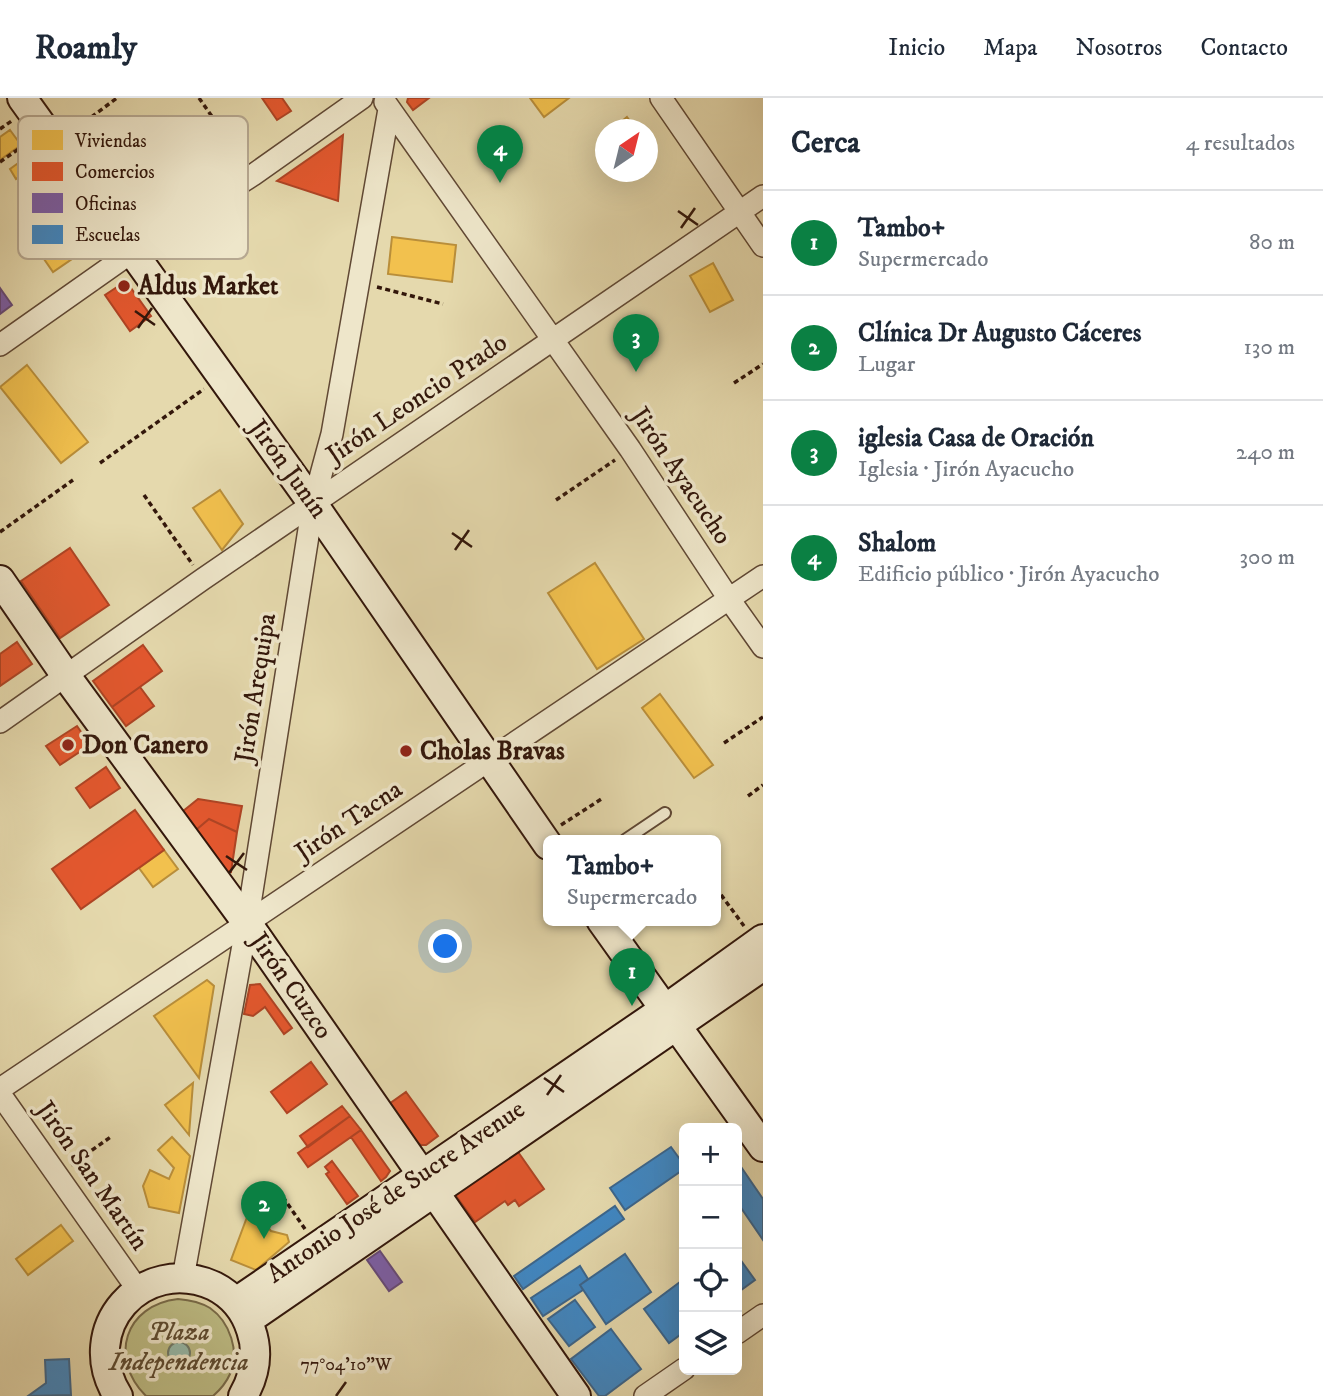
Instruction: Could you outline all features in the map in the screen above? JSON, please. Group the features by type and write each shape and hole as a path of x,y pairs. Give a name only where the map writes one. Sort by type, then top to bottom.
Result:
{"street":[{"name":"Jirón Junín","path":"22,98 35,116"},
{"path":"248,178 362,98"},
{"path":"661,98 763,246"},
{"name":"Jirón Arequipa","path":"183,1278 247,923 313,504 332,434 385,104"},
{"name":"Jirón Ayacucho","path":"385,104 630,449 763,647"},
{"name":"Jirón Leoncio Prado","path":"0,722 203,579 763,196"},
{"path":"0,345 122,259"},
{"name":"Jirón Junín","path":"137,259 313,504 543,838"},
{"name":"Jirón Tacna","path":"0,1092 763,576"},
{"name":"Jirón Cuzco","path":"0,580 66,676 247,923 576,1396"},
{"path":"605,926 763,1147"},
{"name":"Antonio José de Sucre Avenue","path":"242,1311 670,1018 761,950"},
{"name":"Jirón San Martín","path":"0,1092 138,1290"},
{"name":"Antonio José de Sucre Avenue","path":"242,1311 317,1246 428,1183"},
{"path":"112,1394 106,1368 105,1346 110,1324 121,1305 138,1290 159,1281 183,1278 202,1281 220,1289 242,1311 255,1341 256,1363 250,1384 243,1396"},
{"path":"742,1330 763,1315"},
{"path":"645,1396 679,1372"}],"lane":[{"path":"632,835 665,813"}],"path":[{"path":"86,116 117,98"},
{"path":"198,98 211,116"},
{"path":"0,162 18,153"},
{"path":"248,168 253,175"},
{"path":"358,282 443,304"},
{"path":"734,383 763,364"},
{"path":"100,463 222,377"},
{"path":"556,500 630,449"},
{"path":"0,531 73,480"},
{"path":"145,495 203,579"},
{"path":"723,743 763,717"},
{"path":"748,796 763,785"},
{"path":"553,835 603,798"},
{"path":"721,895 761,950"},
{"path":"57,1175 112,1136"},
{"path":"278,1190 317,1246"}],"green space":[{"name":"Plaza Independencia","path":"178,1299 210,1308 228,1329 233,1347 233,1365 227,1380 213,1396 146,1396 134,1381 128,1366 125,1350 135,1322 145,1311 160,1303"}],"shaded area":[{"path":"179,1342 187,1345 190,1353 187,1361 179,1364 171,1361 168,1353 171,1345"}],"building: Viviendas":[{"path":"530,98 569,98 544,117"},
{"path":"10,130 18,141 18,147 0,160 0,137"},
{"path":"18,163 18,178 16,179 10,169"},
{"path":"392,237 456,245 452,282 388,274"},
{"path":"44,259 72,259 53,272"},
{"path":"713,263 733,300 710,312 690,276"},
{"path":"27,365 88,442 61,463 0,387"},
{"path":"220,490 243,524 222,550 193,508"},
{"path":"595,563 644,639 597,669 548,593"},
{"path":"660,694 713,765 694,778 642,708"},
{"path":"164,850 178,869 153,887 139,868"},
{"path":"207,980 214,986 199,1078 154,1016"},
{"path":"193,1083 189,1135 165,1105"},
{"path":"172,1137 190,1156 179,1213 149,1207 143,1186 150,1170 169,1179 174,1168 158,1150"},
{"path":"253,1201 263,1205 260,1218 271,1231 287,1235 289,1242 256,1270 231,1260"},
{"path":"61,1225 73,1241 28,1275 16,1259"}],"building: Comercios":[{"path":"262,98 282,98 291,111 277,120"},
{"path":"408,98 429,98 413,110 407,102"},
{"path":"343,135 338,201 277,181"},
{"path":"126,281 151,316 130,331 105,295"},
{"path":"70,548 109,605 60,638 21,581"},
{"path":"17,642 32,664 0,686 0,654"},
{"path":"143,645 162,671 112,707 93,681"},
{"path":"140,687 154,706 126,726 112,707"},
{"name":"Don Canero","path":"77,726 90,745 60,765 46,746"},
{"path":"106,767 120,788 90,808 76,788"},
{"path":"198,799 242,806 237,832 209,819 196,830 182,812"},
{"path":"135,810 164,850 81,909 52,869"},
{"path":"209,819 237,832 231,872 226,871 196,830"},
{"path":"260,984 292,1028 284,1034 265,1007 253,1016 244,1014 250,985"},
{"path":"311,1062 327,1084 287,1113 271,1092"},
{"path":"406,1092 438,1136 426,1145 417,1142 389,1104"},
{"path":"342,1106 350,1116 308,1147 300,1136"},
{"path":"350,1116 361,1130 308,1167 298,1153"},
{"path":"361,1130 390,1171 381,1181 351,1137"},
{"path":"516,1149 544,1189 519,1206 515,1200 508,1205 505,1201 475,1222 454,1193"},
{"path":"332,1161 358,1196 347,1204 326,1174 329,1172 325,1167"}],"building: Oficinas":[{"path":"0,288 12,305 0,314"},
{"path":"380,1251 402,1282 389,1291 367,1260"}],"building: Escuelas":[{"path":"671,1147 679,1158 679,1172 625,1210 610,1188"},
{"path":"742,1168 763,1199 763,1240 742,1209"},
{"path":"615,1206 624,1219 523,1289 514,1276"},
{"path":"625,1254 651,1292 606,1324 580,1285"},
{"path":"742,1262 755,1280 742,1289"},
{"path":"580,1266 588,1279 580,1285 583,1290 543,1316 531,1298"},
{"path":"679,1283 679,1336 669,1343 644,1309"},
{"path":"575,1300 595,1327 569,1346 548,1319"},
{"path":"611,1329 641,1369 605,1396 599,1396 571,1359"},
{"path":"69,1359 71,1395 28,1396 46,1383 45,1360"}],"place":[{"name":"Shalom","path":"500,183"},
{"name":"Aldus Market","path":"124,286"},
{"name":"iglesia Casa de Oración","path":"636,372"},
{"name":"Don Canero","path":"68,745"},
{"name":"Cholas Bravas","path":"406,751"},
{"name":"Tambo+","path":"632,1006"},
{"name":"Clínica Dr Augusto Cáceres","path":"264,1239"}]}
